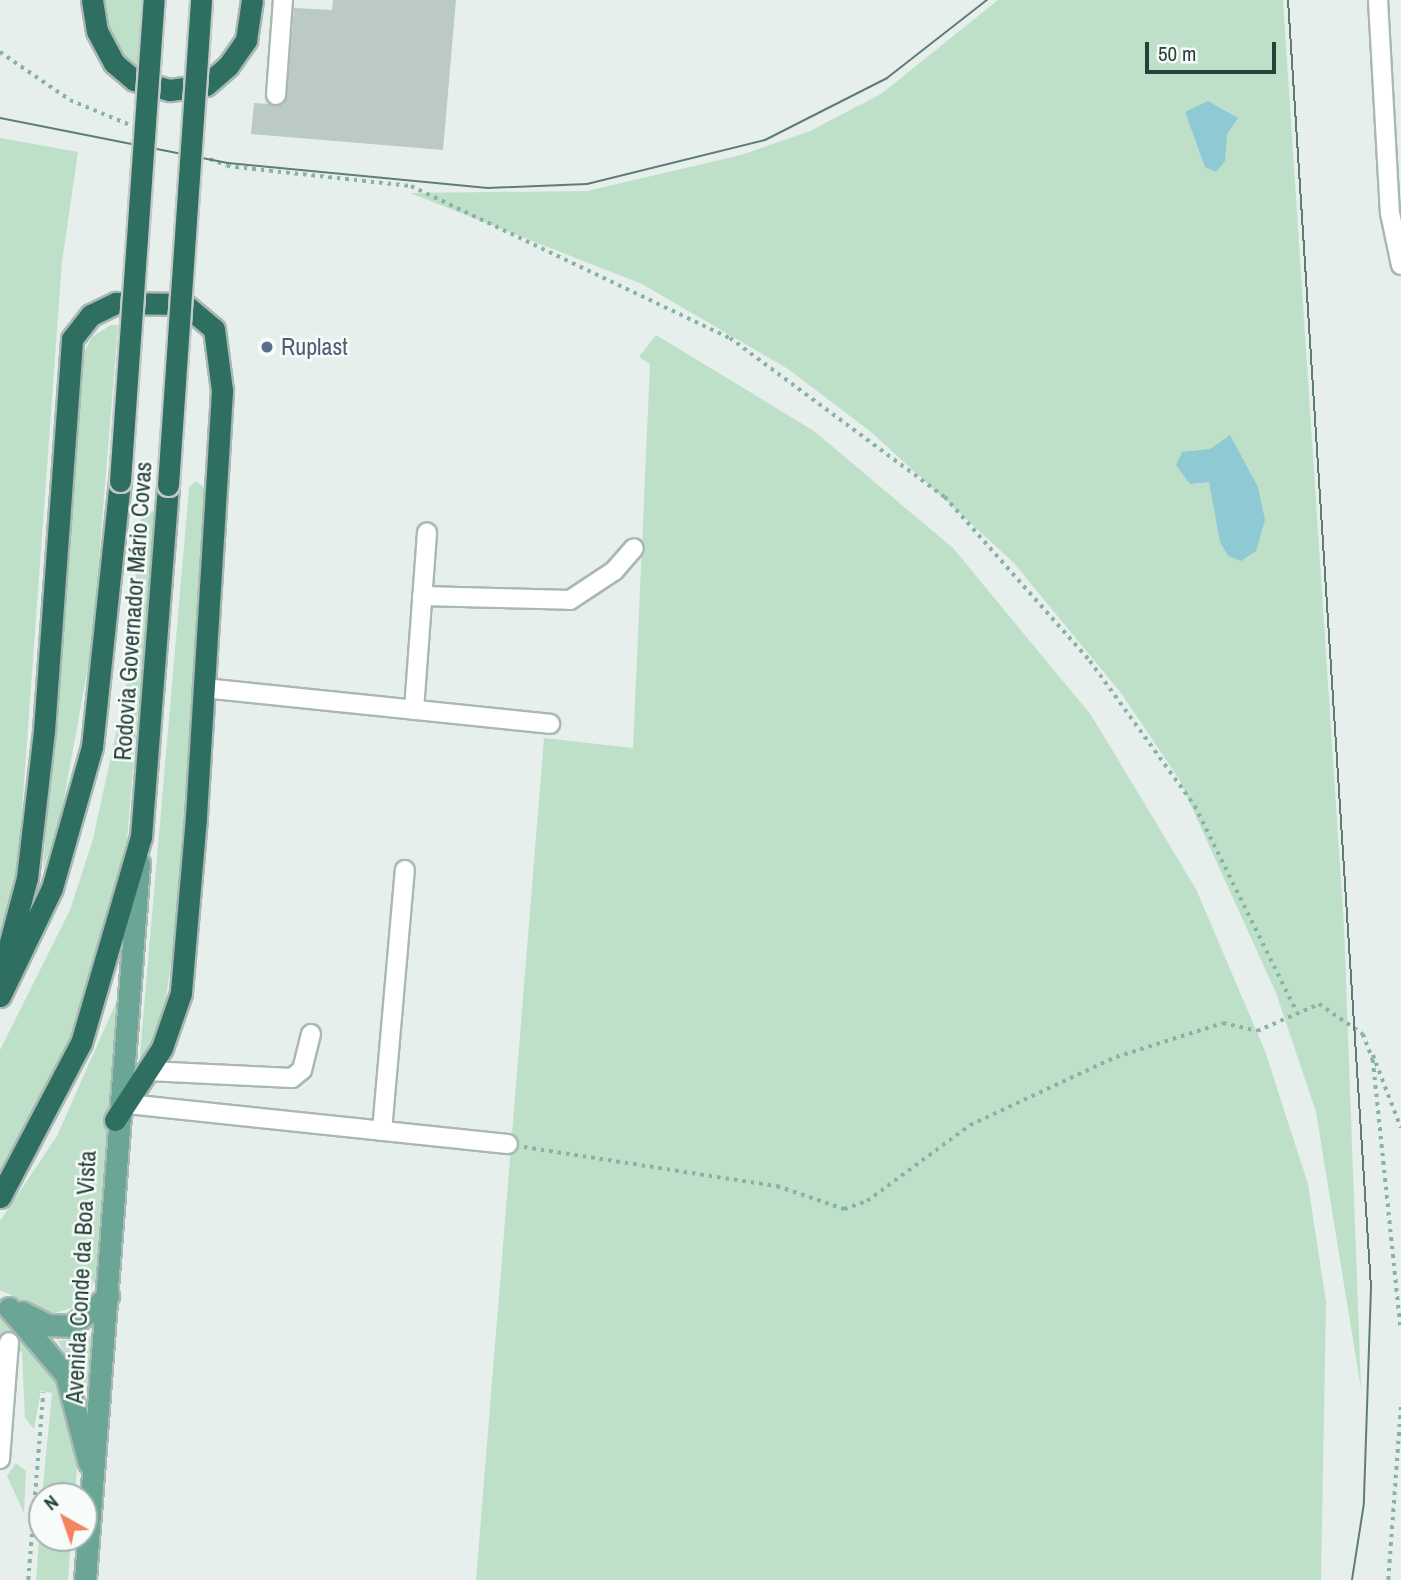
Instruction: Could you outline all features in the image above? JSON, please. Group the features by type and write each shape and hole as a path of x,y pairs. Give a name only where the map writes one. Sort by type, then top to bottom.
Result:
{"highway":[{"path":"92,0 97,31 114,63 134,80 170,90 206,85 228,66 246,40 252,0"},
{"name":"Rodovia Governador Mário Covas","path":"0,996 52,888 92,747 120,481 154,0"},
{"name":"Rodovia Governador Mário Covas","path":"0,1197 81,1043 141,837 201,0"},
{"path":"0,980 27,878 44,731 69,353 81,325 116,303 184,304 207,318 219,343 222,391 204,688 181,993 148,1072 121,1112"}],"main road":[{"name":"Avenida Conde da Boa Vista","path":"94,1482 141,837"},
{"path":"5,1306 65,1327 95,1312 108,1296"},
{"name":"Avenida Conde da Boa Vista","path":"5,1306 73,1390 90,1482"},
{"path":"85,1580 88,1552"}],"street":[{"path":"275,95 283,0"},
{"path":"1378,0 1401,265"},
{"path":"414,710 426,532"},
{"path":"422,596 570,600 614,570 634,548"},
{"path":"204,688 550,724"},
{"path":"382,1131 405,870"},
{"path":"148,1072 284,1079 302,1070 311,1034"},
{"path":"121,1112 382,1131 508,1144"},
{"path":"0,1459 9,1342"}],"path":[{"path":"0,52 71,100 134,127"},
{"path":"198,154 227,166 411,186 730,338 945,497 1090,662 1195,806 1296,1010"},
{"path":"508,1144 777,1186 844,1209 867,1201 970,1125 1116,1057 1223,1023 1257,1031 1296,1010 1319,1004 1357,1027 1366,1042 1401,1128"},
{"path":"1366,1042 1388,1166 1401,1329"},
{"path":"28,1580 43,1393"},
{"path":"1388,1580 1401,1402"}],"green space":[{"path":"99,0 144,0 139,71 111,48"},
{"path":"998,0 1283,0 1344,927 1361,1389 1316,1112 1276,993 1179,779 1121,693 1013,562 871,432 788,369 642,284 410,193 587,191 741,155 810,131 881,94"},
{"path":"0,138 78,152 62,262 16,892 0,944"},
{"path":"111,325 118,325 92,645 60,821 43,869 79,363 92,337"},
{"path":"656,335 814,431 953,548 1091,715 1196,889 1265,1051 1308,1184 1326,1302 1321,1580 476,1580 544,738 633,748 650,364 639,357"},
{"path":"195,481 207,489 177,921 161,1033 139,1066 189,488"},
{"path":"155,511 125,864 66,1058 0,1179 0,1050 70,910 93,839 126,687 141,513"},
{"path":"119,996 99,1275 79,1306 51,1314 0,1290 0,1221 57,1136"},
{"path":"0,1316 49,1365 65,1396 78,1451 76,1482 43,1482 52,1393 41,1391 34,1429 25,1418 22,1352 12,1347 0,1363"},
{"path":"94,1336 90,1398 58,1341"},
{"path":"16,1463 26,1471 24,1513 7,1476"},
{"path":"38,1552 70,1552 68,1580 36,1580"}],"water":[{"path":"1208,101 1238,118 1227,134 1225,161 1216,172 1205,167 1185,112"},
{"path":"1230,435 1258,487 1265,520 1256,551 1241,561 1228,556 1220,542 1209,482 1190,484 1176,465 1182,452 1210,449"}],"building":[{"path":"333,0 456,0 443,150 251,134 254,103 283,105 287,97 294,8 332,10"}],"tram line":[{"path":"0,118 228,163 488,188 587,184 765,140 887,78 987,0"},
{"path":"1288,0 1371,1287 1364,1503 1352,1580"}],"place":[{"name":"Ruplast","path":"267,347"}]}
